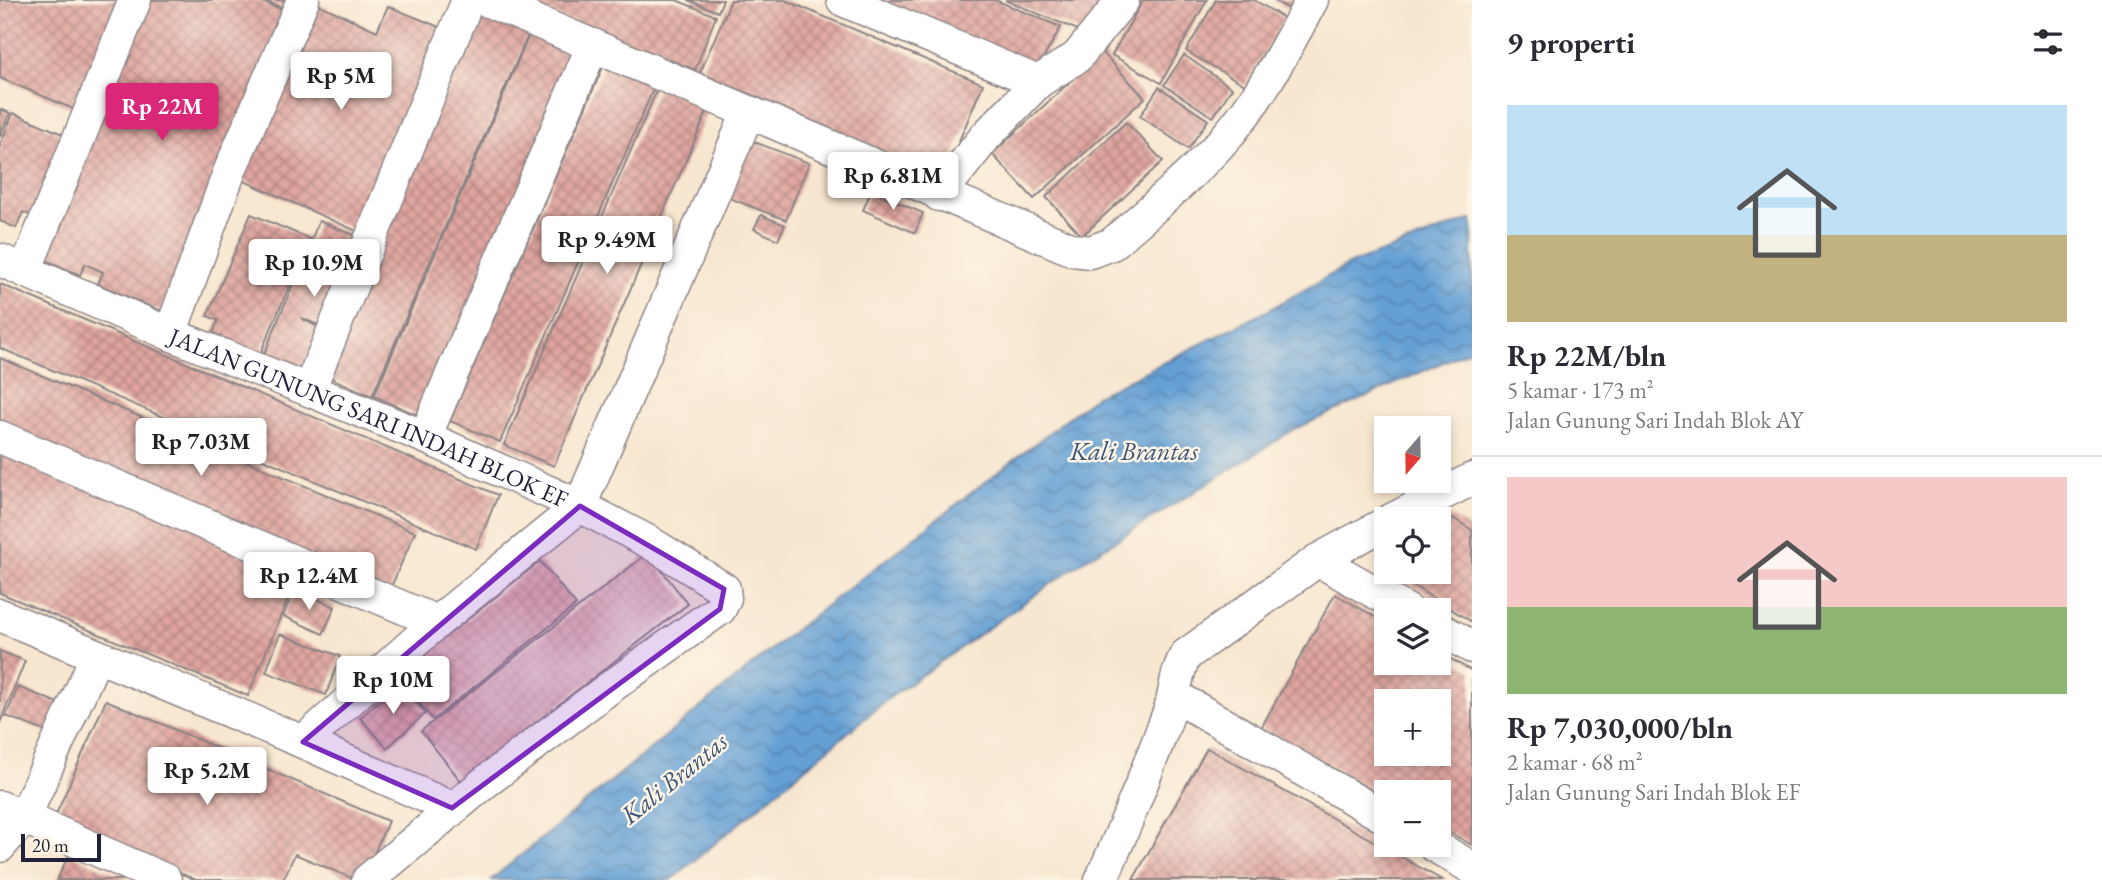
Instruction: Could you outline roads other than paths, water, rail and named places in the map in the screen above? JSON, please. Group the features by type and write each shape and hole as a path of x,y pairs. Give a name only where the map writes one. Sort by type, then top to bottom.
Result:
{"street":[{"path":"13,266 135,0"},
{"path":"170,334 230,170 303,0"},
{"path":"309,390 468,0"},
{"path":"486,0 939,195 1073,250 1090,252 1112,244 1220,145 1262,87 1312,0"},
{"path":"843,0 1038,82"},
{"path":"939,195 986,136 1038,82 1077,57 1124,0"},
{"path":"425,437 593,45"},
{"path":"303,742 437,622 580,506 748,113"},
{"name":"JALAN GUNUNG SARI INDAH BLOK EF","path":"13,266 170,334 425,437 580,506 649,542 724,589 722,601 452,808"},
{"path":"0,437 437,622"},
{"path":"1417,507 1472,480"},
{"path":"1101,880 1138,797 1175,696 1178,674 1185,655 1318,560 1374,530"},
{"path":"1318,560 1385,598"},
{"path":"0,615 303,742 452,808 368,880"},
{"path":"1451,635 1472,647"},
{"path":"0,846 12,813 96,657"},
{"path":"1175,696 1374,811"},
{"path":"12,813 165,880"},
{"path":"1451,856 1472,868"}],"water":[{"name":"Kali Brantas","path":"1472,219 1472,349 1295,429 1083,561 888,699 671,880 491,880 795,630 1096,396 1265,312 1350,264"}]}
